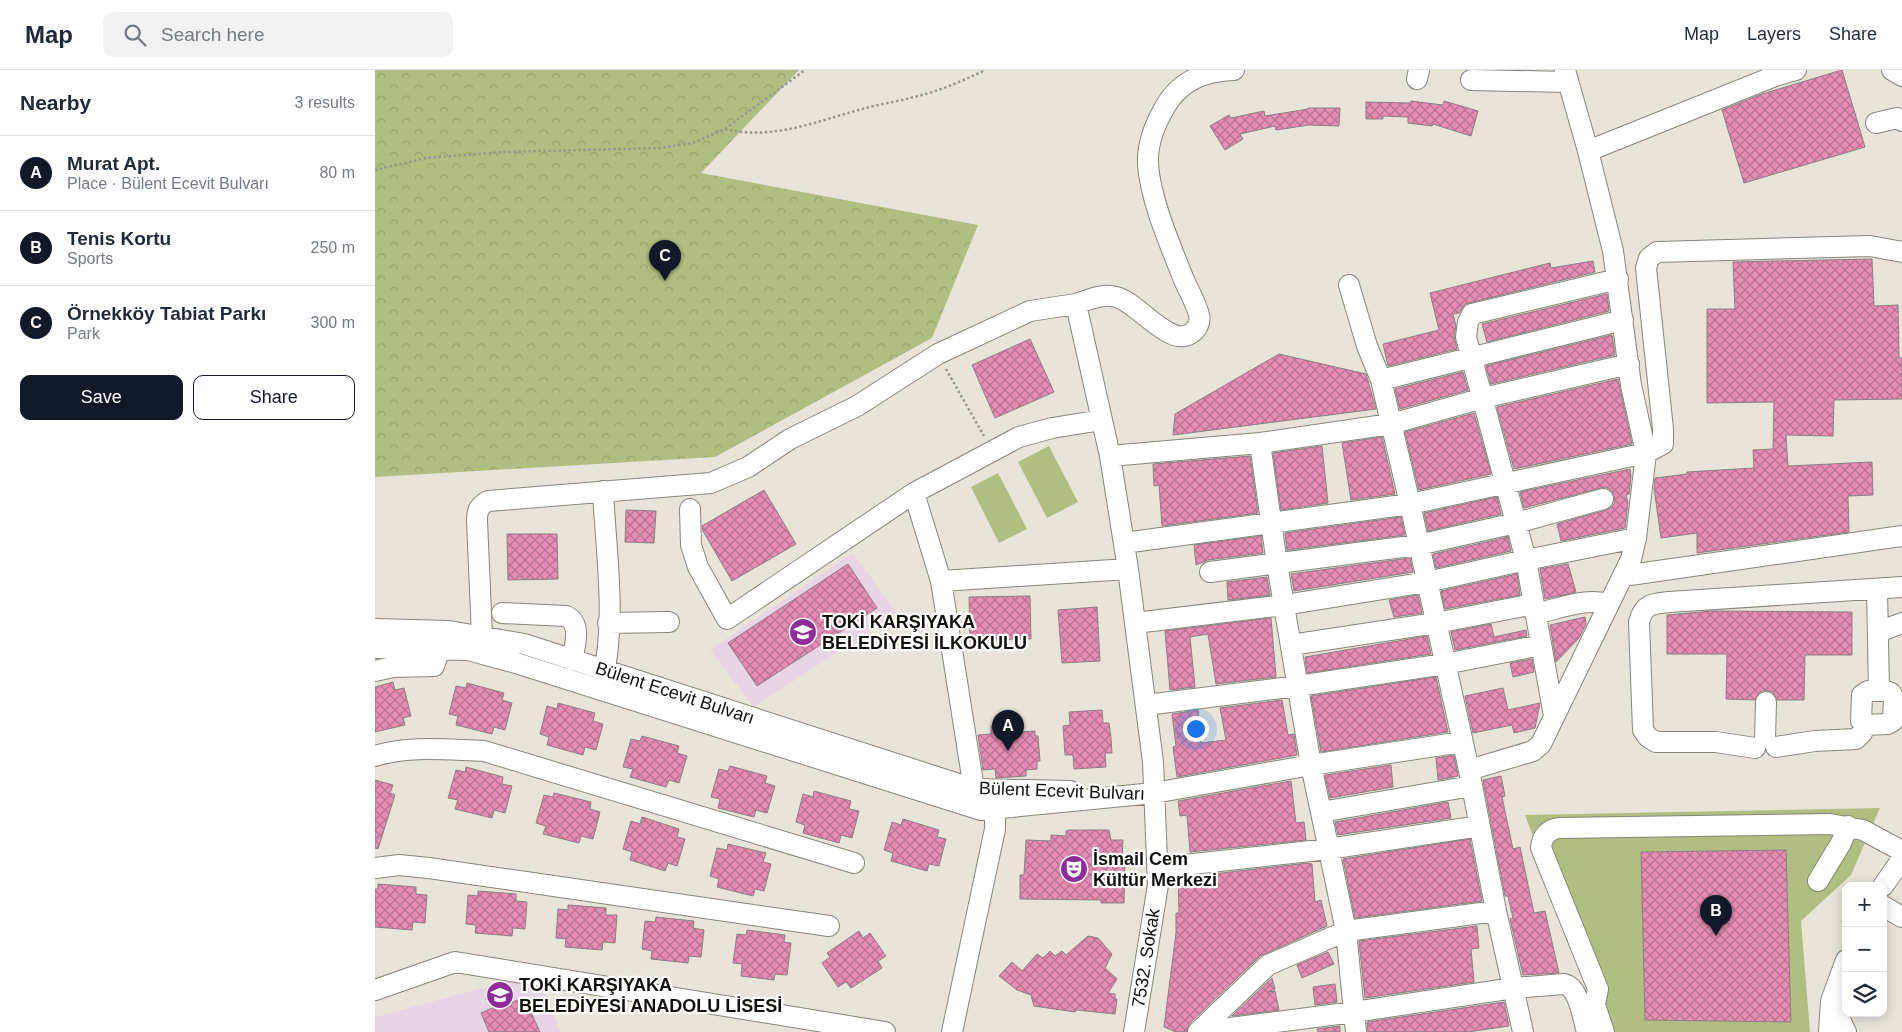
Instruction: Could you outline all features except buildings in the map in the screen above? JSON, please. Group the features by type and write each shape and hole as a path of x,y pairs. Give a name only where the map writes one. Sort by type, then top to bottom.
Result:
{"street":[{"path":"482,636 477,511 481,505 488,501 711,483 748,467 790,439 857,406 938,354 1029,311 1076,304 1104,296 1117,297 1124,299 1146,317 1175,335 1186,336 1195,330 1198,326 1199,315 1175,258 1157,205 1148,165 1149,155 1157,121 1167,103 1180,88 1197,76 1206,73 1234,70"},
{"path":"1588,151 1775,76 1796,70"},
{"path":"1892,70 1902,76"},
{"path":"1321,812 1471,778 1533,752 1541,744 1623,576 1631,559 1636,538 1646,453 1631,385 1613,250 1588,151 1566,76 1471,80"},
{"path":"1876,123 1897,118 1902,121"},
{"path":"1124,543 1410,504 1646,453 1663,444 1663,429 1645,268 1649,258 1657,252 1870,246 1902,252"},
{"path":"1554,716 1526,560 1466,337 1468,322 1472,314 1618,279"},
{"path":"1349,284 1367,346 1381,380 1410,504 1471,778 1496,911 1523,1032"},
{"name":"7532. Sokak","path":"1076,304 1102,420 1124,543 1153,762 1158,885 1135,1032"},
{"path":"1381,380 1623,320"},
{"path":"1109,456 1260,443 1391,424 1483,398 1629,364"},
{"path":"690,509 691,545 698,567 727,620 914,493 1019,437 1052,428 1102,420"},
{"path":"1260,443 1277,564 1311,765 1346,931 1355,1022"},
{"path":"601,690 605,670 609,605 603,491"},
{"path":"914,493 941,581 973,789 995,809 995,829 952,1032"},
{"path":"1210,572 1418,545 1516,523 1603,499"},
{"path":"1623,576 1902,536"},
{"path":"1135,622 1284,604 1427,582 1636,538"},
{"path":"941,581 1128,569"},
{"path":"1865,725 1859,736 1851,740 1765,744 1656,742 1643,730 1639,622 1647,607 1651,604 1902,587"},
{"path":"1877,588 1879,691"},
{"path":"1291,645 1589,602 1609,604"},
{"path":"502,613 566,616 573,620 576,629 572,660"},
{"path":"608,623 669,622"},
{"path":"1878,632 1902,623"},
{"name":"Bülent Ecevit Bulvarı","path":"375,629 449,631 524,644 973,789 1154,793"},
{"path":"1146,705 1298,686 1445,664 1541,645"},
{"name":"Bülent Ecevit Bulvarı","path":"375,648 468,650 517,663 981,810 1154,793"},
{"path":"375,671 393,667 434,666 440,649"},
{"path":"1879,691 1886,691 1893,695 1894,719 1888,724 1865,725 1861,721 1861,697 1866,692 1879,691"},
{"path":"1765,744 1766,702"},
{"path":"1154,793 1311,765 1463,742"},
{"path":"375,756 388,752 425,748 484,752 855,863"},
{"path":"1604,1032 1595,1005 1598,990 1541,848 1543,838 1555,828 1830,824 1848,826 1873,834 1902,851"},
{"path":"1157,868 1329,849 1480,826"},
{"path":"1818,881 1841,842 1848,826"},
{"path":"1886,882 1902,859"},
{"path":"375,868 399,865 429,868 829,926"},
{"path":"1887,908 1902,917"},
{"path":"1199,1032 1268,965 1346,931 1496,911"},
{"path":"376,988 455,962 885,1032"},
{"path":"1829,1032 1831,1001 1842,971"},
{"path":"1199,1032 1355,1022 1514,988 1564,984 1569,985 1575,992 1587,1032"},
{"path":"1831,1001 1846,1032"}],"path":[{"path":"375,170 426,158 503,152 660,148 693,144 725,130 805,70"},
{"path":"725,130 773,133 809,125 865,108 939,90 957,84 985,70"},
{"path":"938,354 993,451"}],"shaded area":[{"name":"TOKİ KARŞIYAKA BELEDİYESİ İLKOKULU","path":"853,553 897,613 754,707 710,650"},
{"name":"TOKİ KARŞIYAKA BELEDİYESİ ANADOLU LİSESİ","path":"535,974 561,1032 375,1032 375,1017"}],"green space":[{"path":"375,70 799,70 701,173 978,225 932,338 715,457 375,477"},
{"path":"1049,446 1078,502 1047,518 1018,462"},
{"path":"998,473 1027,529 999,543 971,487"},
{"path":"1880,808 1851,875 1801,921 1810,1032 1606,1032 1525,815"}],"place":[{"name":"Örnekköy Tabiat Parkı","path":"665,281"},
{"name":"TOKİ KARŞIYAKA BELEDİYESİ İLKOKULU","path":"803,632"},
{"name":"Murat Apt.","path":"1008,751"},
{"name":"İsmail Cem Kültür Merkezi","path":"1074,869"},
{"name":"Tenis Kortu","path":"1716,936"},
{"name":"TOKİ KARŞIYAKA BELEDİYESİ ANADOLU LİSESİ","path":"500,995"}]}
